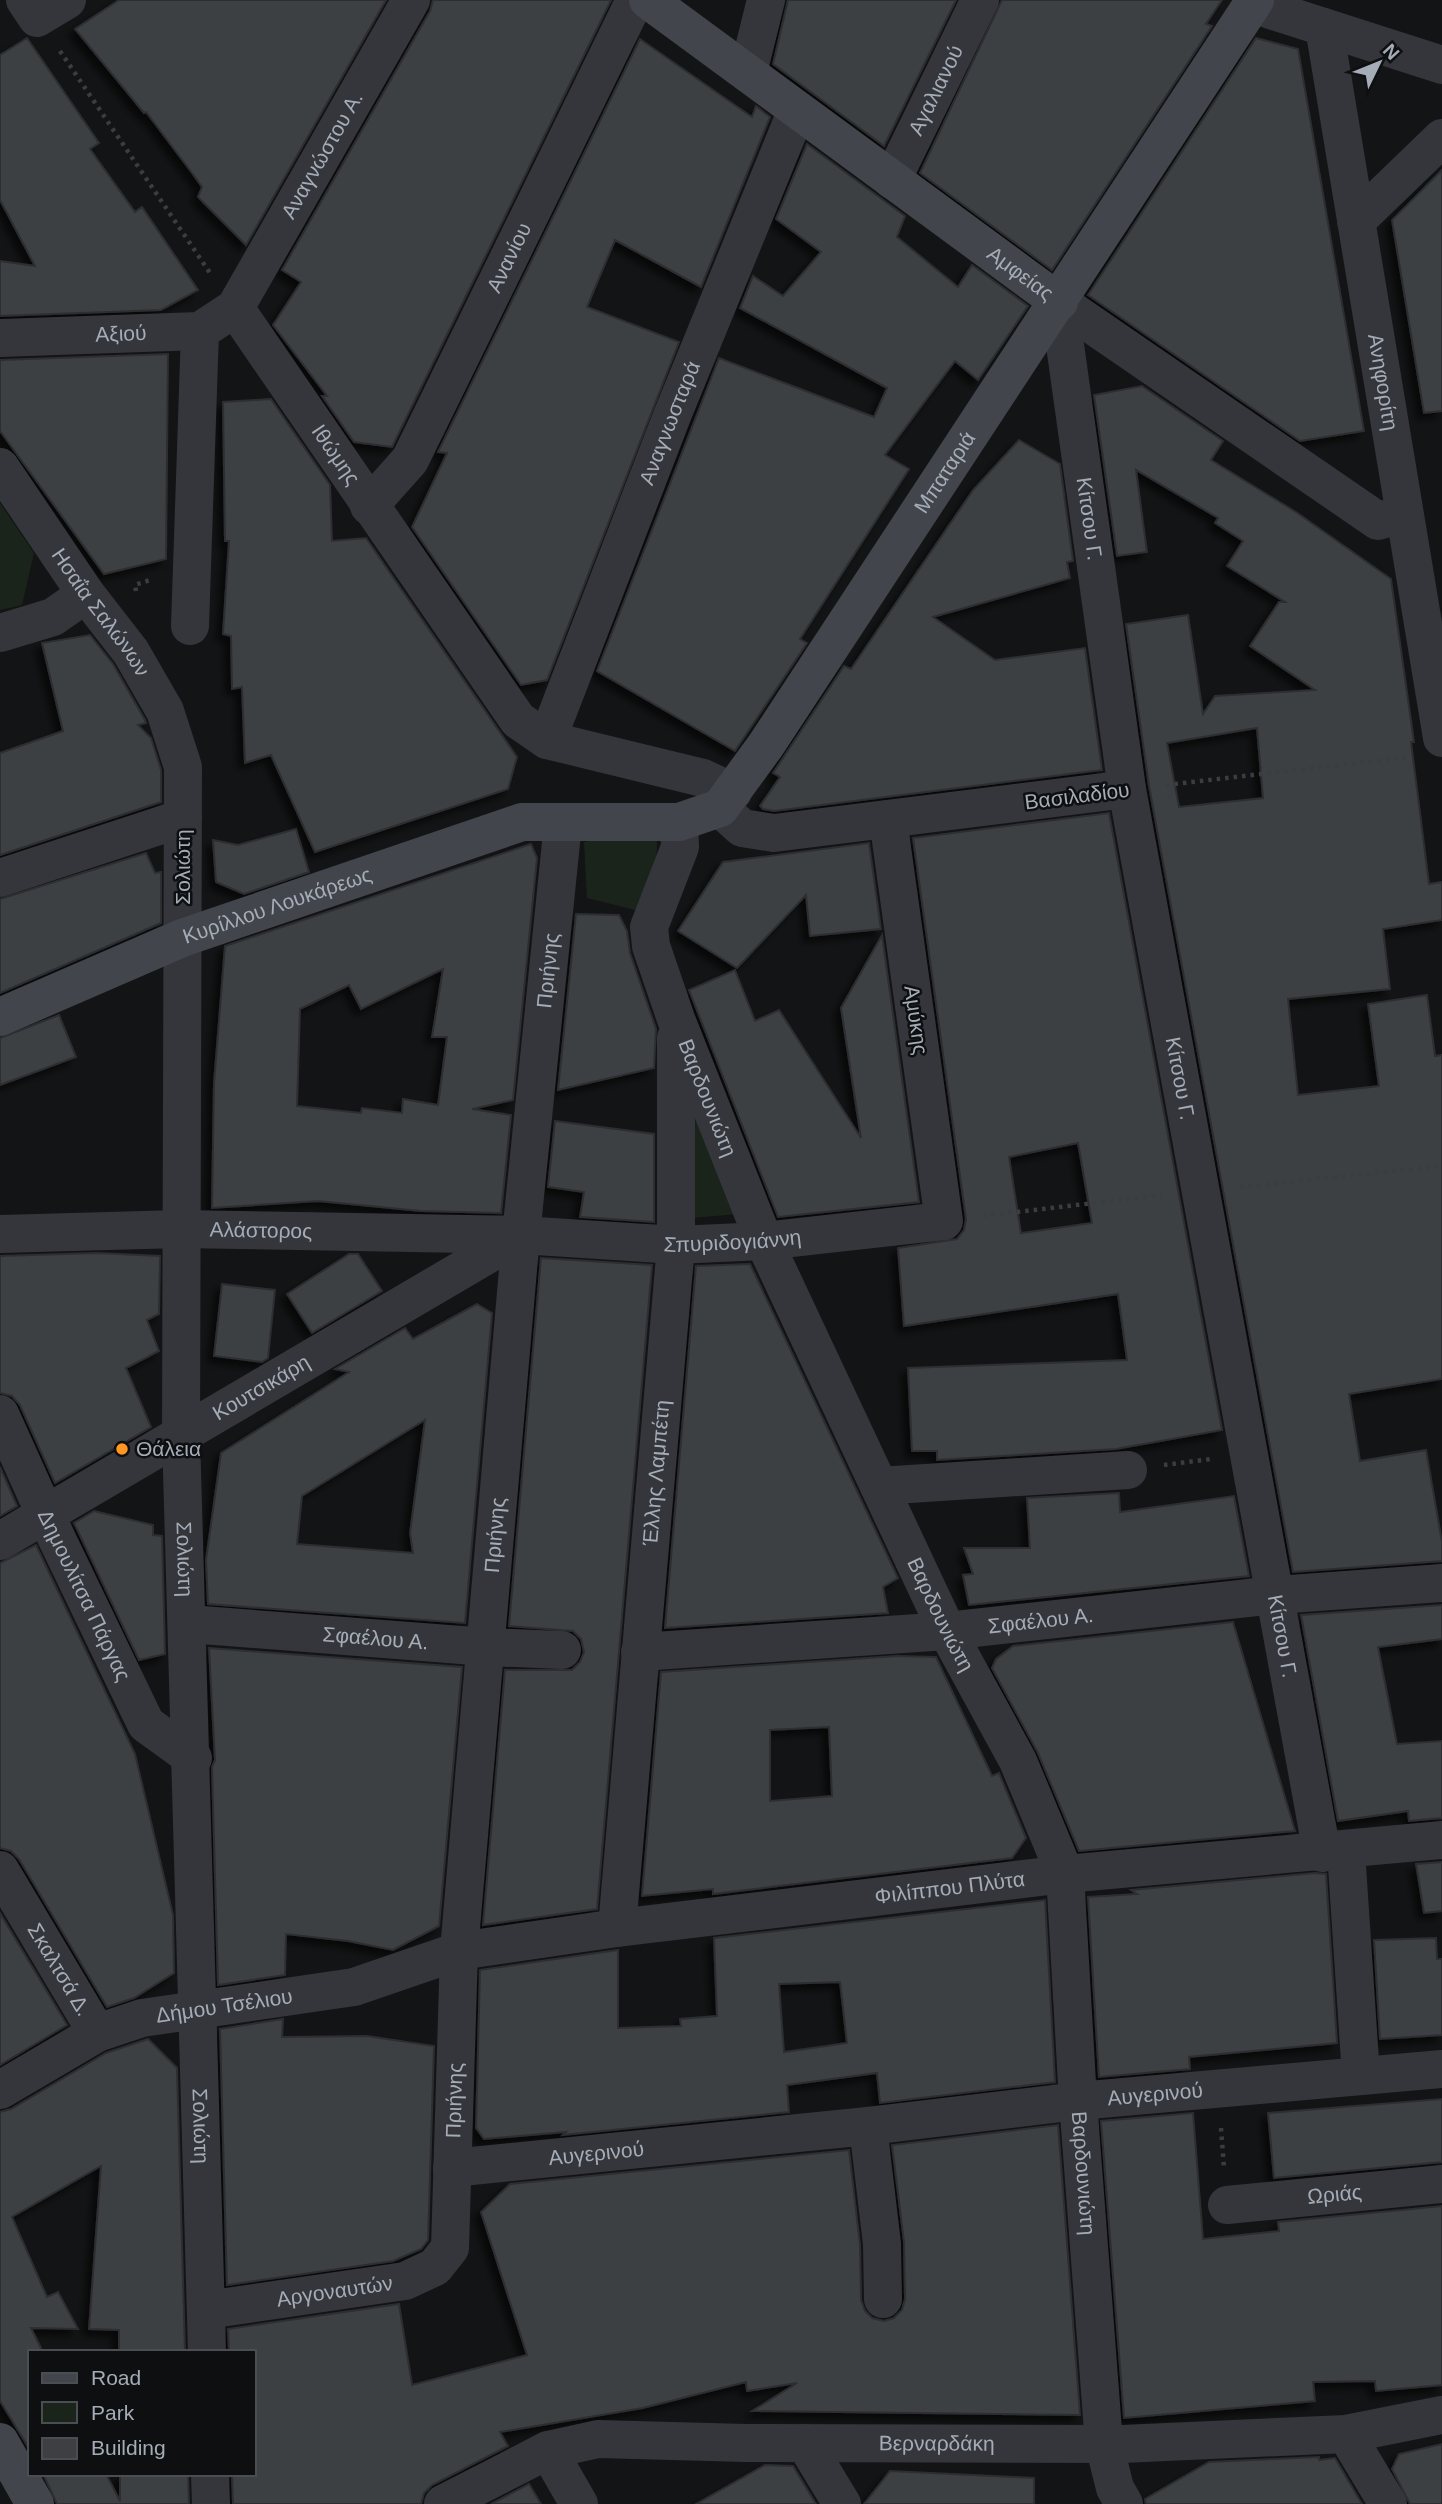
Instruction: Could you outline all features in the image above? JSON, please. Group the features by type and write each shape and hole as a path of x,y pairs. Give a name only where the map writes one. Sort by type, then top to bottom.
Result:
{"street":[{"name":"Αναγνώστου Α.","path":"234,308 411,0"},
{"name":"Ανανίου","path":"369,506 410,460 635,0"},
{"name":"Αμφείας","path":"648,0 1059,302 1378,521 1404,514"},
{"path":"748,73 766,0"},
{"name":"Αγαλιανού","path":"892,180 980,0"},
{"path":"1253,2 1442,65"},
{"name":"Μπαταριά","path":"726,800 1059,302 1253,2"},
{"name":"Ανηφορίτη","path":"1324,26 1404,514 1435,647 1428,747"},
{"name":"Αναγνωσταρά","path":"547,740 672,416 797,110"},
{"path":"1356,221 1442,138"},
{"name":"Κίτσου Γ.","path":"1059,302 1127,789 1276,1595 1334,1852 1361,2076"},
{"path":"190,626 200,331 234,308"},
{"name":"Ιθώμης","path":"234,308 518,720 547,740 703,778 726,800"},
{"name":"Αξιού","path":"0,338 200,331"},
{"name":"Ησαΐα Σαλώνων","path":"0,467 86,594 131,653 165,711 183,768"},
{"path":"0,633 53,617 86,594"},
{"name":"Σολιώτη","path":"183,768 181,1434 193,1758 207,2350"},
{"name":"Βασιλαδίου","path":"726,800 742,828 774,833 1127,789"},
{"path":"563,823 680,822 726,800"},
{"path":"0,878 183,818"},
{"name":"Αμύκης","path":"888,819 944,1221"},
{"name":"Κυρίλλου Λουκάρεως","path":"0,1017 182,938 522,822 563,823"},
{"name":"Βαρδουνιώτη","path":"680,822 680,847 649,927 651,946 676,1019 764,1241 947,1631 1018,1761 1065,1874 1078,2101 1104,2444 1115,2488 1124,2504"},
{"name":"Πριήνης","path":"450,2248 459,1951 521,1235 563,823"},
{"name":"Έλλης Λαμπέτη","path":"617,1928 676,1245 676,1019"},
{"name":"Σπυριδογιάννη","path":"521,1235 676,1245 764,1241 944,1221"},
{"name":"Αλάστορος","path":"0,1234 180,1229 521,1235"},
{"name":"Κουτσικάρη","path":"0,1541 521,1235"},
{"name":"Δημουλίτσα Πάργας","path":"0,1414 146,1724 193,1758"},
{"path":"879,1486 1128,1470"},
{"name":"Σφαέλου Α.","path":"640,1652 947,1631 1276,1595 1442,1583"},
{"name":"Σφαέλου Α.","path":"189,1624 487,1647 562,1650"},
{"name":"Φιλίππου Πλύτα","path":"459,1951 617,1928 1065,1874 1334,1852 1442,1840"},
{"name":"Σκαλτσά Δ.","path":"0,1870 97,2033"},
{"name":"Δήμου Τσέλιου","path":"0,2090 97,2033 142,2018 354,1987 459,1951"},
{"name":"Αυγερινού","path":"452,2168 868,2126 1078,2101 1442,2069"},
{"path":"868,2126 882,2244 883,2299"},
{"name":"Ωριάς","path":"1227,2205 1442,2184"},
{"name":"Αργοναυτών","path":"206,2310 405,2281 435,2267 450,2248"},
{"name":"Βερναρδάκη","path":"443,2504 548,2450 598,2438 805,2443 1104,2444 1346,2434 1442,2414"},
{"path":"1346,2434 1388,2504"},
{"path":"0,2442 35,2504"},
{"path":"805,2443 842,2504"},
{"path":"548,2450 579,2504"},
{"path":"210,2476 211,2504"}],"path":[{"path":"43,6 234,308"},
{"path":"137,595 135,585 191,566"},
{"name":"Βασιλαδίου","path":"1127,789 1428,747"},
{"path":"1128,1470 1250,1453"},
{"path":"1218,2088 1227,2205"}],"green space":[{"path":"0,503 34,553 22,605 0,610"},
{"path":"612,837 657,840 656,870 643,912 587,898 584,842"},
{"path":"696,1101 739,1214 692,1218"}],"building":[{"path":"119,0 386,0 246,245 198,197 202,187 192,173 146,112 144,113 75,29"},
{"path":"433,0 611,0 392,447 354,442 322,396 327,396 273,325 301,282 282,270 430,11"},
{"path":"788,0 956,0 884,146 773,64"},
{"path":"1002,0 1222,0 1206,24 1212,26 1052,270 920,173"},
{"path":"27,38 99,143 90,149 135,212 142,207 198,290 161,310 0,316 0,261 35,266 0,200 0,55"},
{"path":"1256,38 1298,49 1364,431 1300,441 1088,295"},
{"path":"640,39 752,117 756,106 770,117 701,287 615,240 587,307 679,342 547,680 521,685 412,527 447,453 438,452"},
{"path":"807,144 905,216 897,237 958,287 972,265 1028,306 978,380 955,361 885,455 909,469 800,639 807,643 735,751 597,671 719,358 874,417 887,388 740,308 753,276 783,296 821,252 776,219"},
{"path":"1442,170 1442,411 1424,413 1392,220"},
{"path":"168,354 166,559 104,574 0,431 0,360"},
{"path":"1142,386 1223,441 1211,460 1296,512 1391,579 1414,742 1411,742 1429,884 1442,882 1442,920 1383,929 1390,989 1288,999 1298,1095 1379,1086 1368,1004 1427,995 1435,1056 1442,1055 1442,1379 1349,1394 1360,1461 1426,1450 1442,1542 1442,1561 1293,1572 1149,786 1126,624 1188,615 1203,714 1215,696 1315,690 1250,646 1279,602 1285,602 1227,566 1243,541 1215,523 1218,518 1136,470 1147,552 1117,556 1094,395","holes":["1257,728 1263,798 1179,807 1167,743"]},
{"path":"271,399 330,485 332,541 366,538 517,757 508,789 315,852 271,755 245,763 242,687 232,689 231,636 223,634 229,541 225,541 223,402"},
{"path":"1019,440 1060,464 1073,561 1067,562 1070,578 933,617 995,660 1085,648 1102,770 774,811 763,809 760,806 780,777 773,773 844,666 851,669 973,490"},
{"path":"90,635 113,664 145,720 146,723 138,725 151,738 161,770 161,802 0,855 0,753 63,731 42,643"},
{"path":"1109,813 1222,1430 1116,1449 937,1460 937,1451 912,1451 908,1368 1127,1360 1118,1294 904,1326 898,1248 957,1239 964,1230 966,1219 913,838","holes":["1078,1143 1092,1223 1021,1233 1009,1157"]},
{"path":"296,829 309,872 244,894 216,882 213,840 238,845"},
{"path":"869,843 881,929 810,936 806,895 737,968 678,931 723,862"},
{"path":"531,844 537,858 513,1100 472,1109 511,1115 501,1213 421,1211 318,1201 212,1208 214,1083 225,946","holes":["443,969 432,1037 447,1037 438,1105 403,1099 402,1113 362,1108 361,1113 297,1106 300,1009 349,985 361,1009"]},
{"path":"146,853 155,873 161,872 161,923 0,993 0,899"},
{"path":"576,914 619,915 627,931 630,953 656,1029 654,1068 558,1090"},
{"path":"882,935 919,1202 778,1217 689,990 735,970 755,1021 779,1010 861,1138 841,1008"},
{"path":"59,1015 76,1057 0,1085 0,1038"},
{"path":"555,1121 654,1134 654,1222 580,1217 584,1192 548,1187"},
{"path":"97,1253 160,1256 159,1314 147,1320 159,1351 126,1368 151,1427 55,1483 20,1405 12,1396 0,1393 0,1256"},
{"path":"349,1254 358,1254 382,1291 312,1333 287,1294"},
{"path":"541,1258 652,1265 597,1909 483,1925 505,1670 572,1670 580,1662 584,1652 581,1639 573,1631 509,1626"},
{"path":"750,1264 898,1578 883,1587 888,1613 665,1628 696,1266"},
{"path":"222,1284 275,1290 268,1358 262,1362 214,1356"},
{"path":"477,1304 492,1313 465,1623 208,1604 206,1560 221,1453 349,1372 335,1369 405,1328 413,1339","holes":["425,1420 410,1533 413,1553 297,1544 302,1496"]},
{"path":"0,1467 17,1506 0,1516"},
{"path":"1119,1493 1120,1512 1234,1496 1249,1576 969,1605 963,1575 973,1574 964,1548 1030,1548 1027,1498"},
{"path":"94,1511 153,1525 153,1535 162,1536 165,1654 139,1660 74,1523"},
{"path":"36,1545 135,1754 173,1915 174,1973 134,1998 107,2007 19,1859 11,1851 0,1848 0,1563"},
{"path":"1442,1605 1442,1639 1378,1647 1397,1744 1442,1741 1442,1818 1409,1821 1408,1811 1338,1821 1301,1615"},
{"path":"1233,1622 1295,1831 1079,1851 1038,1753 992,1668 996,1659 1013,1646"},
{"path":"209,1648 462,1667 439,1926 393,1950 348,1941 286,1934 285,1975 218,1985 212,1767 215,1760"},
{"path":"897,1656 936,1657 992,1776 999,1773 1026,1838 1012,1858 713,1894 713,1889 642,1896 661,1672","holes":["829,1727 832,1796 770,1801 770,1730"]},
{"path":"1442,1862 1442,1911 1424,1913 1416,1864"},
{"path":"1326,1874 1337,2043 1189,2057 1190,2069 1099,2077 1088,1897 1137,1894 1131,1890"},
{"path":"1045,1900 1055,2082 880,2103 877,2073 787,2085 789,2112 563,2135 566,2132 484,2139 476,2128 480,1970 618,1950 618,2028 681,2026 680,2019 717,2016 714,1938","holes":["840,1982 847,2043 784,2052 779,1984"]},
{"path":"0,1913 67,2025 0,2065"},
{"path":"1436,1938 1437,1959 1442,1959 1442,2035 1380,2039 1374,1940"},
{"path":"283,2019 282,2037 367,2036 434,2046 428,2240 421,2249 393,2261 227,2285 220,2029"},
{"path":"148,2039 177,2068 185,2350 119,2350 119,2330 89,2329 101,2166 12,2217 47,2297 58,2292 78,2329 31,2328 42,2350 28,2350 28,2447 0,2401 0,2112 11,2109 106,2053"},
{"path":"1442,2099 1442,2162 1274,2178 1268,2113"},
{"path":"1193,2113 1203,2239 1279,2231 1278,2222 1442,2206 1442,2385 1376,2391 1375,2381 1313,2382 1315,2401 1124,2418 1101,2121"},
{"path":"1058,2125 1080,2415 752,2411 797,2383 747,2391 746,2382 643,2408 500,2432 508,2446 432,2485 424,2493 421,2504 233,2504 232,2476 256,2476 256,2350 229,2350 228,2329 399,2304 412,2385 527,2355 481,2212 510,2184 849,2150 860,2245 861,2300 865,2311 872,2318 884,2321 894,2318 902,2310 905,2299 904,2242 892,2145"},
{"path":"1442,2444 1442,2504 1410,2504 1392,2469 1399,2454"},
{"path":"1319,2457 1319,2460 1335,2458 1362,2504 1146,2504 1145,2499 1209,2462"},
{"path":"765,2465 793,2466 816,2504 696,2504"},
{"path":"890,2471 1034,2478 1034,2504 864,2504"},
{"path":"44,2476 107,2476 120,2501 120,2476 188,2476 189,2504 57,2504"},
{"path":"529,2484 541,2504 491,2504"}],"place":[{"name":"Θάλεια","path":"122,1449"}]}
